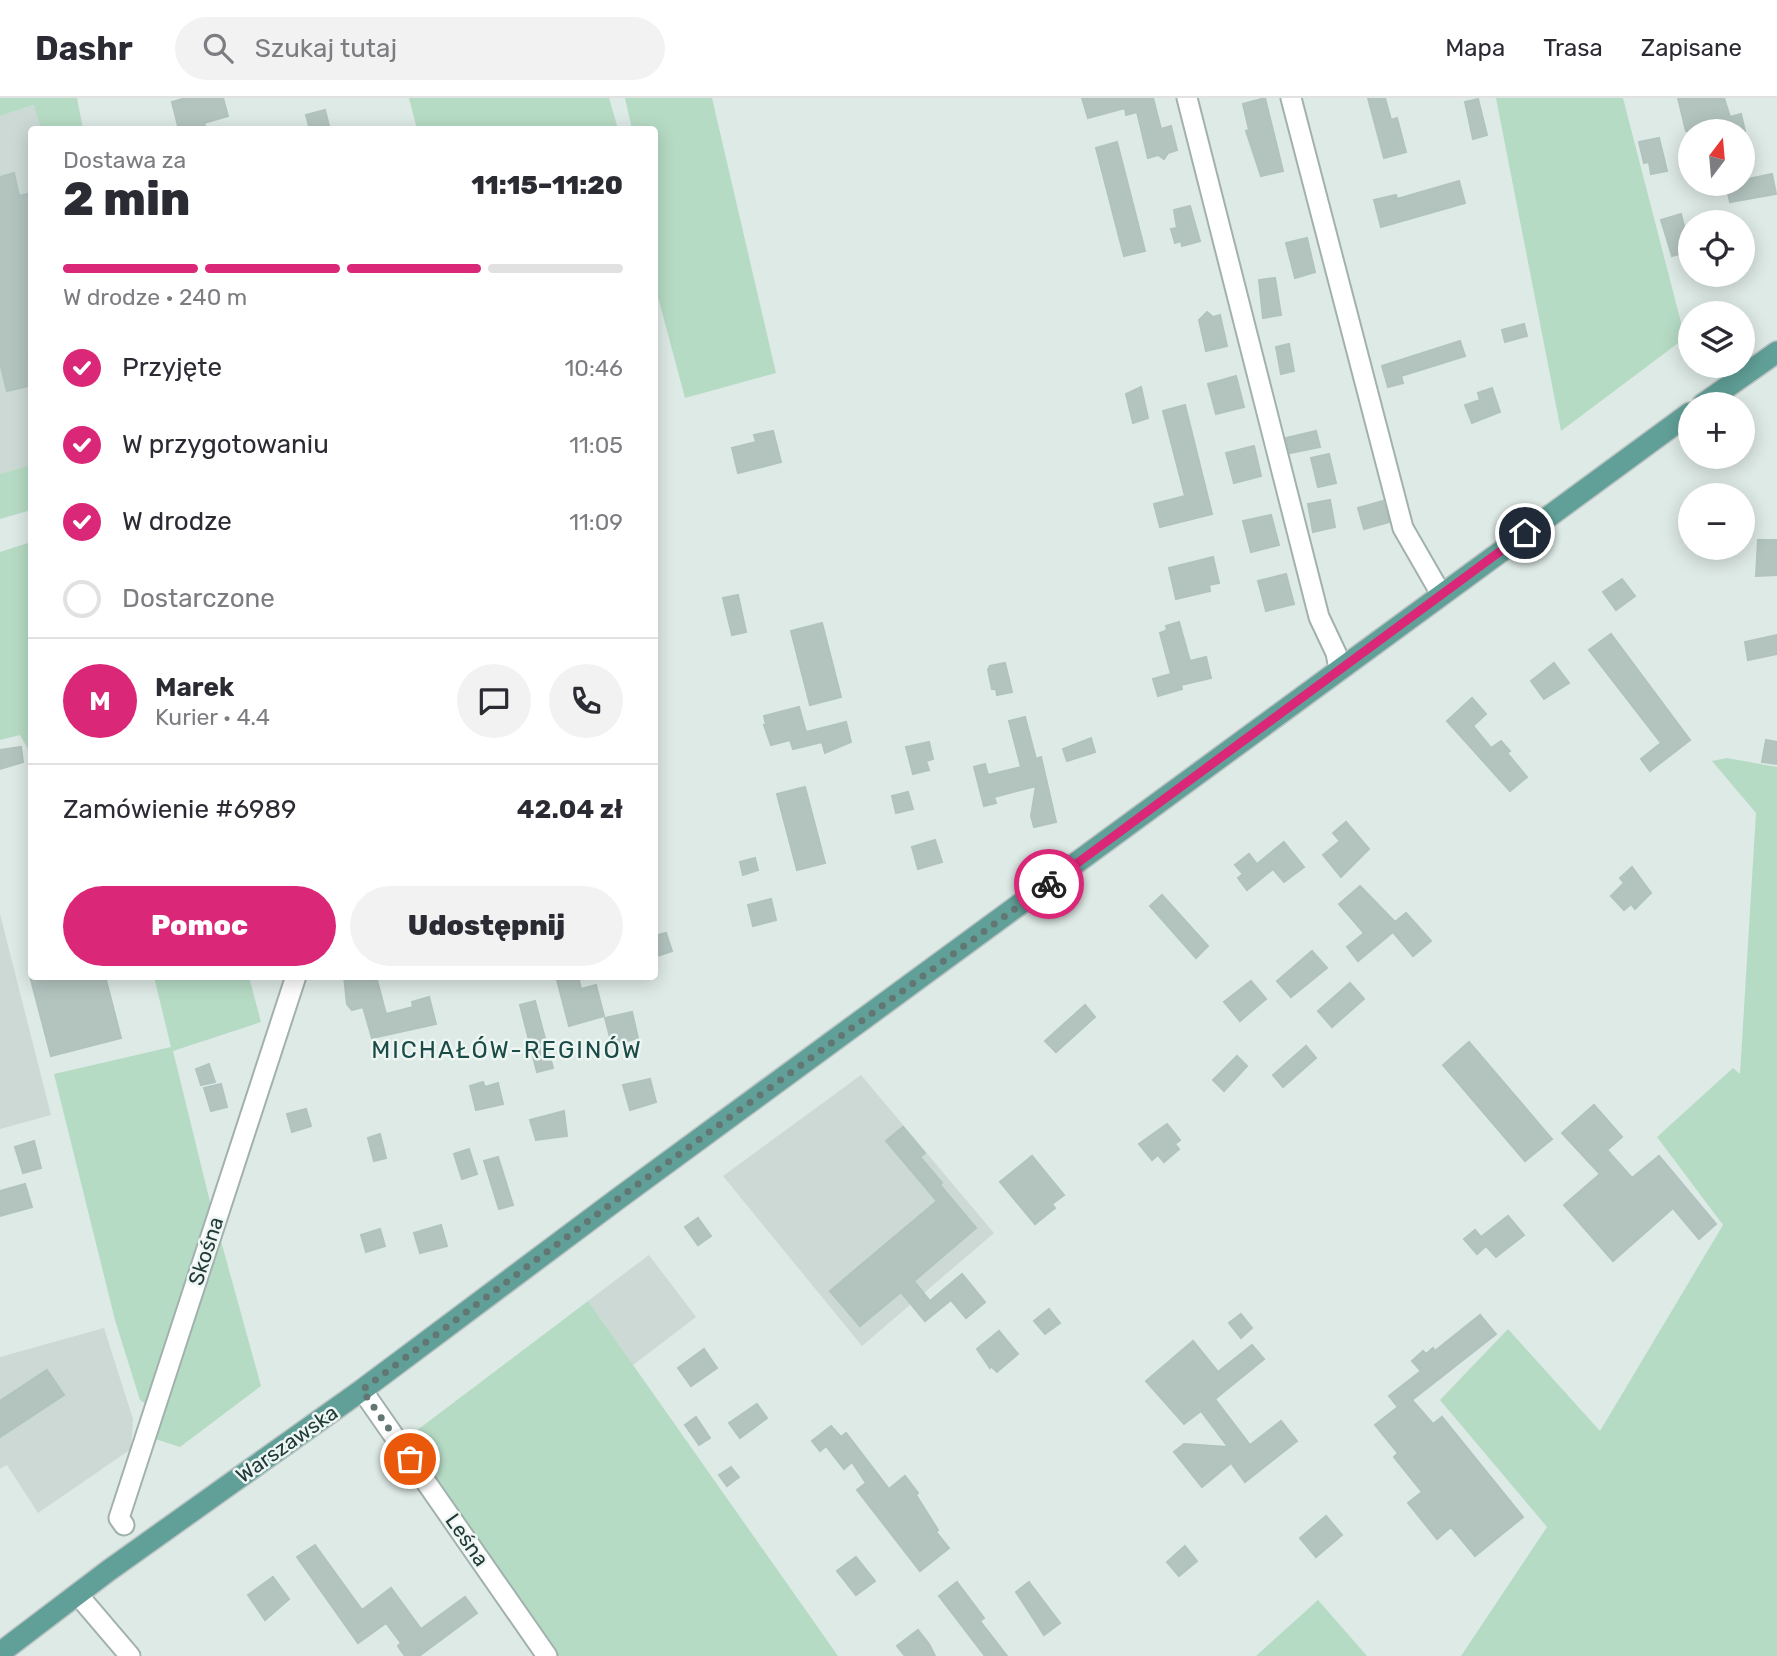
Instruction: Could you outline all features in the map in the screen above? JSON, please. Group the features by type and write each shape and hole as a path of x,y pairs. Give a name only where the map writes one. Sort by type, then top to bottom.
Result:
{"main road":[{"path":"1720,392 1777,352"},
{"name":"Warszawska","path":"0,1653 108,1570 362,1390 1678,422"}],"street":[{"path":"1187,98 1319,617 1336,653 1339,669"},
{"path":"1291,98 1403,528 1441,594"},
{"name":"Skośna","path":"124,1525 119,1518 295,980"},
{"name":"Leśna","path":"362,1390 547,1656"},
{"path":"78,1595 130,1656"}],"shaded area":[{"path":"35,105 40,126 28,126 28,466 0,474 0,116"},
{"path":"0,914 51,1115 0,1129"},
{"path":"861,1075 994,1233 862,1346 723,1176"},
{"path":"649,1255 696,1317 633,1365 588,1301"},
{"path":"104,1328 133,1419 131,1449 38,1513 7,1465 0,1469 0,1357"}],"green space":[{"path":"0,98 77,98 82,126 40,126 34,105 0,116"},
{"path":"409,98 609,98 617,126 416,126"},
{"path":"625,98 712,98 776,373 685,398 658,297 658,126 631,126"},
{"path":"1496,98 1623,98 1678,311 1678,343 1561,431"},
{"path":"28,466 28,511 0,519 0,474"},
{"path":"28,543 28,749 20,735 0,740 0,552"},
{"path":"1727,758 1777,767 1777,1656 1461,1656 1547,1527 1440,1400 1508,1329 1600,1431 1723,1225 1657,1137 1733,1068 1740,1074 1756,813 1712,761"},
{"path":"155,980 250,980 261,1022 173,1051 211,1206 146,1404 140,1400 115,1320 54,1074 171,1047"},
{"path":"218,1230 261,1386 180,1447 152,1438"},
{"path":"588,1301 838,1656 557,1656 408,1437"},
{"path":"1318,1600 1367,1656 1256,1656"}],"building":[{"path":"186,98 223,98 228,116 204,123 205,126 178,126 172,102"},
{"path":"1082,98 1153,98 1161,129 1171,126 1177,150 1168,153 1164,159 1158,155 1148,158 1137,112 1126,115 1125,108 1088,118"},
{"path":"1265,98 1283,171 1261,176 1246,131 1249,130 1243,104"},
{"path":"1368,98 1385,98 1391,120 1397,118 1406,152 1384,158"},
{"path":"1678,98 1724,98 1730,117 1741,114 1742,119 1683,119"},
{"path":"1478,99 1487,135 1473,139 1465,102"},
{"path":"325,110 329,126 309,126 306,115"},
{"path":"1659,138 1667,171 1651,174 1649,162 1644,163 1639,142"},
{"path":"1117,142 1145,251 1124,256 1096,148"},
{"path":"14,173 19,196 28,194 28,386 7,391 0,363 0,177"},
{"path":"1772,174 1776,194 1730,202 1729,196 1755,196 1755,178"},
{"path":"1459,181 1465,203 1381,227 1374,200 1396,195 1397,199"},
{"path":"1190,206 1200,241 1182,246 1181,241 1175,243 1171,229 1177,228 1174,210"},
{"path":"1678,215 1678,254 1672,256 1661,220"},
{"path":"1307,238 1315,272 1295,278 1286,243"},
{"path":"1275,278 1281,315 1263,318 1259,280"},
{"path":"1207,312 1213,317 1220,315 1227,346 1206,351 1199,320"},
{"path":"1524,324 1527,336 1505,342 1502,330"},
{"path":"1460,341 1465,356 1401,376 1403,383 1388,387 1382,366"},
{"path":"1289,344 1294,371 1281,374 1276,347"},
{"path":"1236,376 1244,407 1216,414 1208,384"},
{"path":"1141,387 1148,418 1133,423 1126,394"},
{"path":"1492,388 1500,412 1472,423 1465,405 1480,400 1478,393"},
{"path":"1185,405 1212,514 1160,527 1154,504 1185,496 1163,411"},
{"path":"773,431 781,462 738,473 732,448 756,442 754,435"},
{"path":"1316,431 1320,447 1290,453 1286,438"},
{"path":"1254,446 1261,476 1234,483 1226,453"},
{"path":"1329,454 1336,483 1318,487 1311,458"},
{"path":"1330,500 1335,527 1313,532 1308,504"},
{"path":"1383,501 1389,522 1364,529 1358,508"},
{"path":"1271,515 1279,545 1251,552 1243,521"},
{"path":"1758,540 1777,540 1777,575 1756,576"},
{"path":"1213,557 1219,583 1209,585 1210,591 1176,599 1169,568"},
{"path":"1286,574 1294,604 1266,611 1258,581"},
{"path":"1622,579 1635,596 1616,610 1603,592"},
{"path":"738,595 746,632 732,635 723,598"},
{"path":"1179,622 1190,661 1206,657 1211,678 1181,685 1182,689 1158,696 1153,679 1171,674 1160,633 1167,630 1166,626"},
{"path":"822,623 841,697 810,705 791,631"},
{"path":"1611,634 1690,740 1650,771 1641,759 1661,743 1589,650"},
{"path":"1777,635 1777,654 1748,660 1745,642"},
{"path":"1005,663 1012,692 997,695 996,689 992,689 988,670 990,666"},
{"path":"1554,663 1569,683 1544,699 1531,681"},
{"path":"1472,698 1486,714 1473,726 1491,748 1501,741 1510,751 1507,753 1527,777 1510,791 1447,721"},
{"path":"799,707 806,732 846,722 851,742 825,753 822,742 793,749 790,740 771,745 764,725 764,716"},
{"path":"1025,717 1036,759 1041,757 1056,822 1034,827 1031,816 1036,786 994,797 996,803 984,806 974,767 985,764 988,775 1021,767 1009,721"},
{"path":"1091,738 1095,752 1067,761 1063,749"},
{"path":"1766,740 1777,742 1777,764 1762,762"},
{"path":"929,742 933,759 926,761 929,770 913,774 906,747"},
{"path":"21,747 23,762 0,769 0,750"},
{"path":"805,787 825,863 797,870 777,794"},
{"path":"908,792 913,809 896,813 892,796"},
{"path":"1346,822 1369,849 1341,877 1323,855 1340,841 1333,833"},
{"path":"935,840 942,862 918,869 912,847"},
{"path":"1284,842 1304,867 1284,882 1273,869 1247,890 1238,878 1243,874 1235,865 1249,854 1257,864"},
{"path":"755,858 758,870 743,875 740,862"},
{"path":"1632,867 1651,893 1635,909 1631,904 1624,910 1611,896 1624,883 1620,878"},
{"path":"1360,886 1395,922 1406,913 1431,941 1413,956 1393,932 1358,961 1347,947 1364,933 1339,904"},
{"path":"1162,895 1208,946 1196,958 1150,906"},
{"path":"771,899 776,920 753,926 748,905"},
{"path":"666,933 672,951 658,956 658,935"},
{"path":"1312,951 1327,968 1291,997 1277,981"},
{"path":"31,980 106,980 121,1038 51,1056"},
{"path":"344,980 377,980 386,1014 413,1007 412,1002 429,997 436,1024 372,1038 363,1007 352,1010 347,1004"},
{"path":"557,980 579,980 581,989 596,985 604,1016 569,1026"},
{"path":"1251,981 1266,999 1240,1021 1224,1002"},
{"path":"1350,983 1364,999 1332,1027 1318,1011"},
{"path":"535,1001 553,1068 537,1072 520,1005"},
{"path":"1085,1005 1095,1017 1056,1052 1045,1041"},
{"path":"632,1012 638,1038 612,1045 605,1018"},
{"path":"1469,1042 1552,1139 1525,1161 1443,1065"},
{"path":"1306,1046 1316,1058 1283,1087 1273,1075"},
{"path":"1237,1056 1247,1066 1224,1091 1213,1080"},
{"path":"209,1064 215,1082 201,1085 196,1069"},
{"path":"650,1079 656,1102 630,1110 623,1085"},
{"path":"483,1082 485,1087 498,1083 503,1104 476,1110 470,1086"},
{"path":"221,1084 227,1107 211,1111 204,1088"},
{"path":"1594,1105 1622,1137 1607,1150 1632,1178 1659,1156 1716,1224 1699,1239 1673,1208 1613,1261 1564,1205 1600,1174 1562,1133"},
{"path":"306,1109 311,1126 292,1132 287,1114"},
{"path":"564,1111 567,1136 536,1140 530,1120"},
{"path":"1167,1124 1180,1140 1175,1144 1179,1149 1164,1162 1158,1155 1152,1160 1139,1144"},
{"path":"903,1127 925,1153 920,1157 942,1183 940,1185 976,1228 914,1281 930,1301 962,1274 985,1302 966,1318 951,1300 925,1321 901,1292 860,1326 830,1291 937,1201 886,1141"},
{"path":"380,1134 386,1158 374,1161 368,1138"},
{"path":"34,1141 41,1168 23,1173 15,1147"},
{"path":"469,1149 477,1174 462,1179 454,1154"},
{"path":"1032,1156 1064,1195 1052,1204 1055,1208 1035,1224 1000,1182"},
{"path":"498,1157 513,1205 499,1209 484,1161"},
{"path":"25,1184 32,1207 0,1216 0,1191"},
{"path":"1508,1216 1524,1235 1496,1257 1486,1246 1477,1254 1464,1239 1475,1230 1481,1237"},
{"path":"698,1218 711,1236 698,1245 685,1227"},
{"path":"441,1225 447,1246 420,1253 414,1233"},
{"path":"380,1229 385,1246 366,1252 361,1235"},
{"path":"1049,1309 1060,1323 1045,1334 1034,1321"},
{"path":"1241,1314 1252,1328 1241,1338 1229,1323"},
{"path":"1480,1315 1496,1334 1412,1400 1433,1424 1442,1417 1523,1517 1475,1556 1451,1527 1437,1539 1408,1503 1422,1492 1394,1457 1398,1453 1375,1425 1398,1407 1389,1396 1421,1371 1412,1361 1423,1351 1426,1354 1433,1348 1435,1351"},
{"path":"999,1331 1018,1354 997,1372 991,1366 990,1368 977,1349"},
{"path":"1193,1341 1218,1372 1252,1345 1264,1359 1215,1399 1250,1445 1281,1421 1297,1441 1245,1482 1231,1463 1202,1487 1174,1452 1184,1444 1228,1447 1201,1411 1184,1424 1146,1381"},
{"path":"704,1349 717,1368 691,1386 678,1368"},
{"path":"47,1370 64,1395 0,1437 0,1401"},
{"path":"757,1404 767,1418 740,1438 729,1423"},
{"path":"696,1417 710,1438 699,1445 685,1425"},
{"path":"831,1426 841,1437 846,1433 889,1489 905,1476 918,1493 916,1495 938,1530 936,1532 949,1548 920,1571 857,1490 866,1483 852,1462 844,1469 826,1446 820,1451 812,1441"},
{"path":"731,1467 739,1477 727,1486 719,1475"},
{"path":"1326,1516 1342,1535 1316,1557 1300,1538"},
{"path":"315,1545 362,1610 391,1588 421,1629 465,1597 477,1613 419,1656 405,1656 398,1646 401,1643 386,1623 358,1643 297,1557"},
{"path":"1185,1546 1197,1561 1179,1576 1167,1562"},
{"path":"856,1557 875,1581 856,1595 837,1571"},
{"path":"273,1577 289,1599 265,1620 248,1595"},
{"path":"957,1582 984,1618 980,1621 1007,1656 985,1656 939,1596"},
{"path":"1029,1582 1060,1623 1044,1635 1016,1592"},
{"path":"918,1630 935,1656 905,1656 897,1646"}],"way so far":[{"path":"410,1459 362,1390 619,1198 1049,884"}],"district":[{"name":"MICHAŁÓW-REGINÓW","path":"507,1050"}],"route":[{"path":"1049,884 1525,533"}]}
